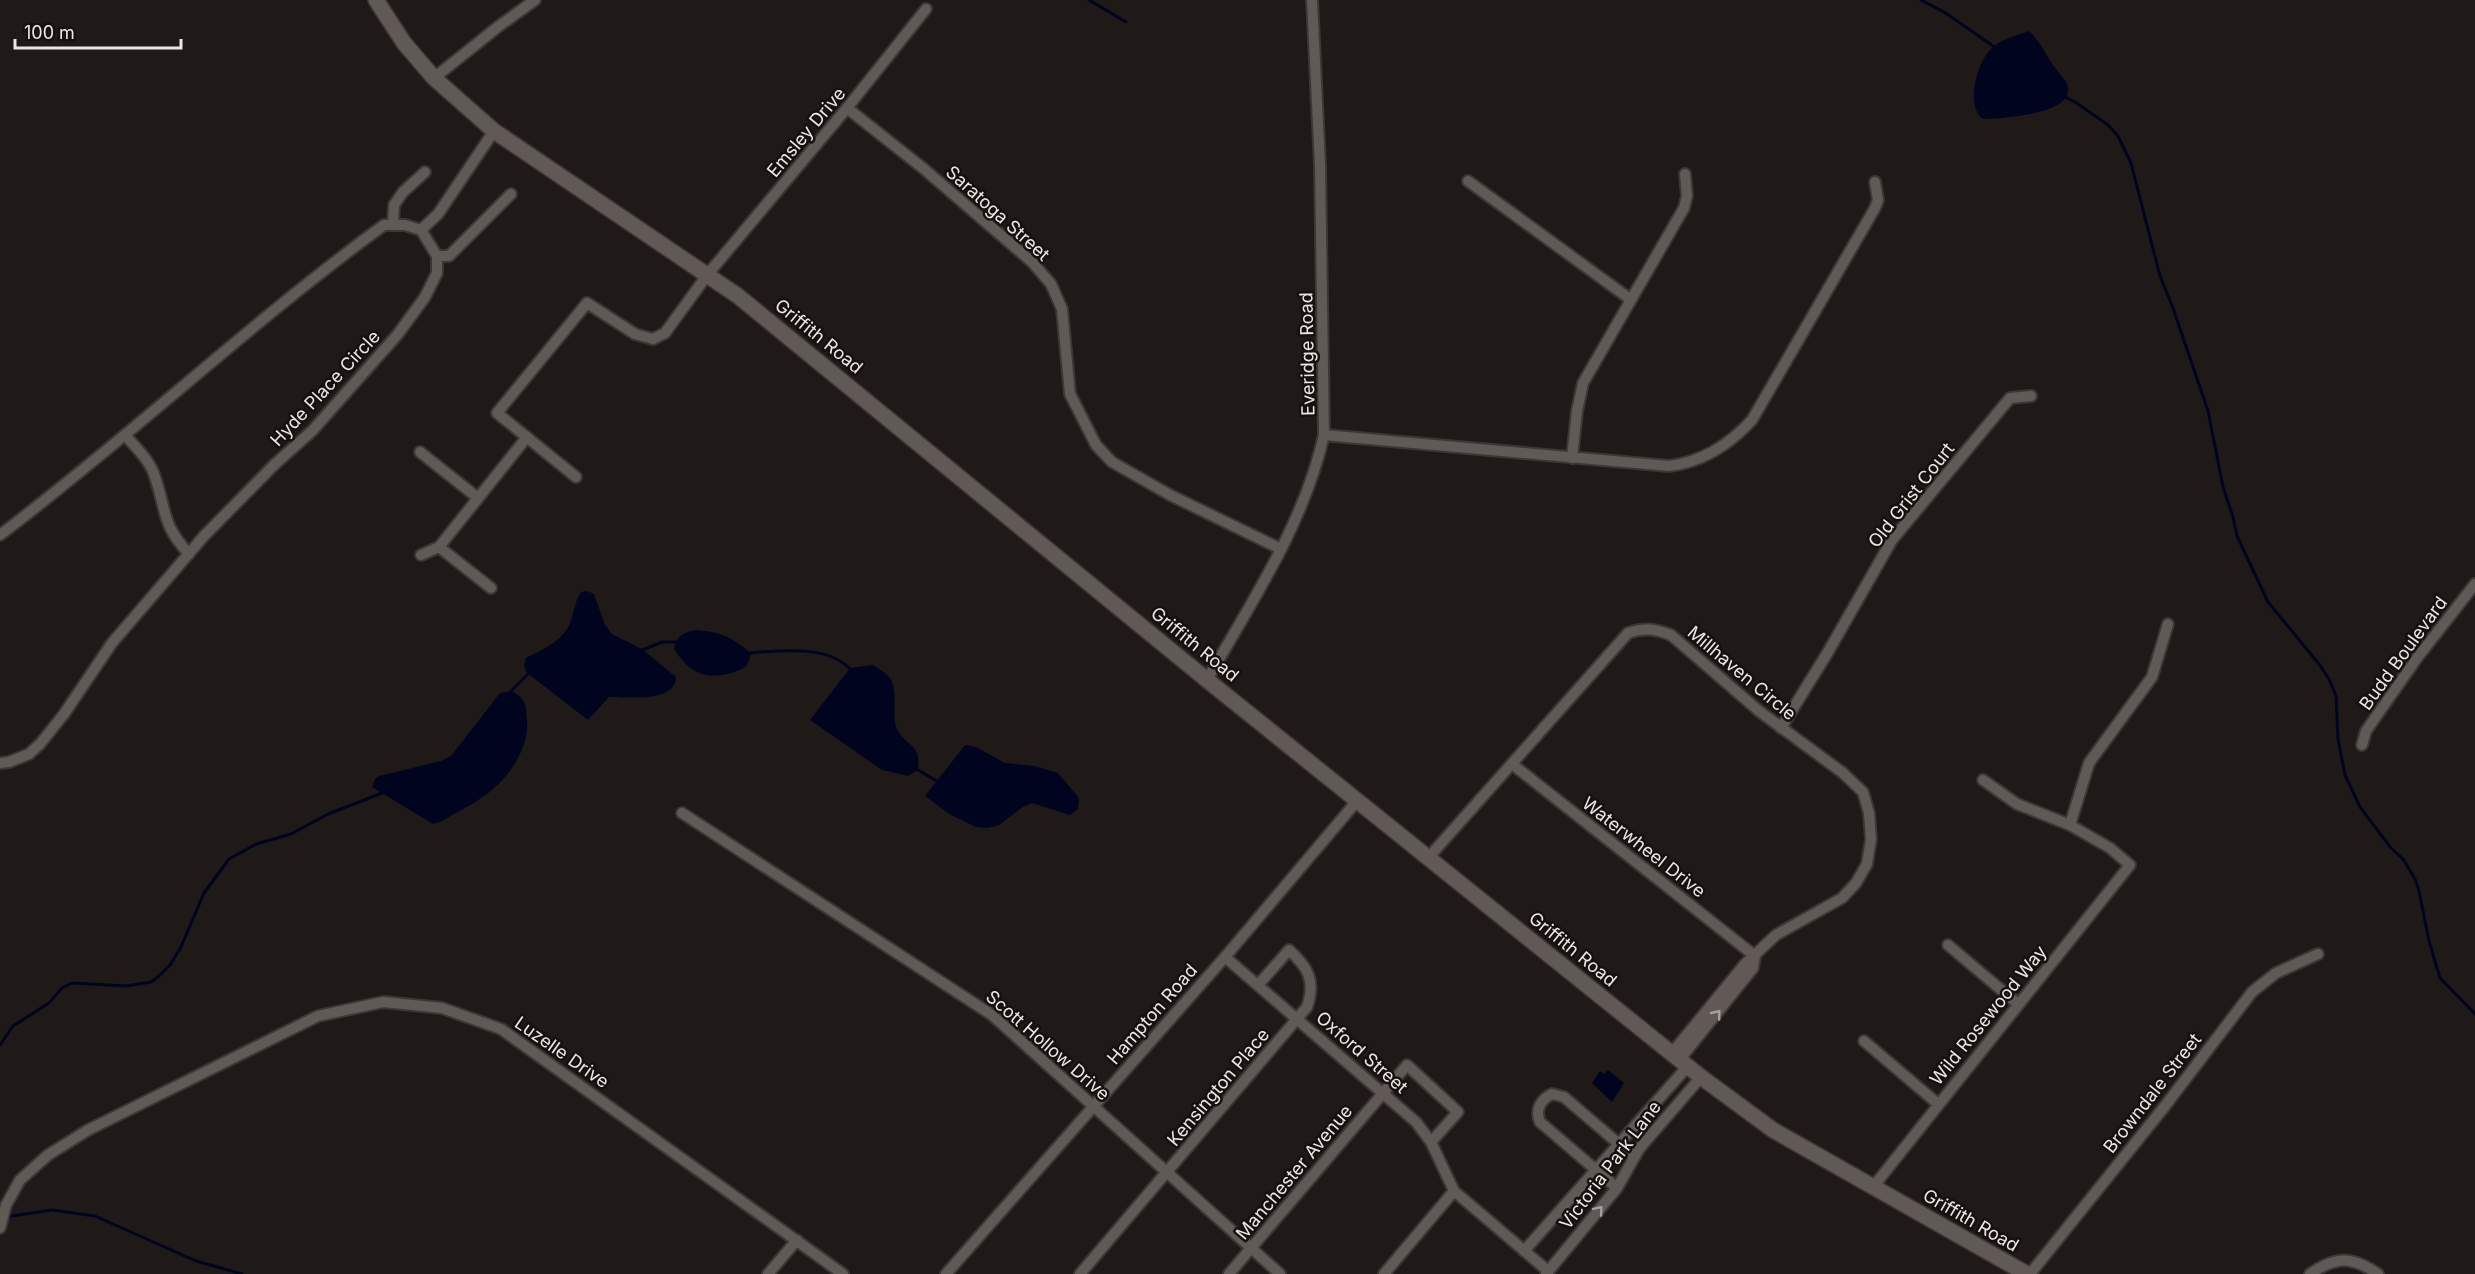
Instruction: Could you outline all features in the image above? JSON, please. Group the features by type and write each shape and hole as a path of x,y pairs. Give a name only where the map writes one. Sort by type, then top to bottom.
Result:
{"street":[{"name":"Griffith Road","path":"376,0 404,43 434,78 494,131 708,274 811,355 1207,680 1701,1077 1773,1130 2028,1274"},
{"path":"434,78 535,0"},
{"name":"Everidge Road","path":"1207,680 1300,513 1317,470 1324,435 1320,165 1312,0"},
{"name":"Emsley Drive","path":"526,437 497,413 586,303 635,334 653,339 665,333 708,274 847,108 926,9"},
{"name":"Saratoga Street","path":"847,108 924,169 1023,254 1051,284 1062,309 1070,394 1096,445 1112,462 1170,495 1281,549"},
{"path":"422,230 438,214 494,131"},
{"path":"393,225 394,205 403,192 425,172"},
{"path":"1572,458 1580,393 1589,370 1684,208 1687,196 1685,174"},
{"path":"1468,181 1630,299"},
{"path":"1324,435 1652,465 1681,464 1710,454 1739,435 1752,420 1875,208 1878,200 1875,182"},
{"path":"0,536 67,485 241,336 384,225 405,225 422,230 437,256 449,256 511,194"},
{"name":"Hyde Place Circle","path":"0,763 29,754 40,744 64,714 112,643 189,554 274,465 313,430 398,334 425,297 436,273 437,256"},
{"name":"Old Grist Court","path":"1781,728 1828,652 1892,540 2010,398 2031,396"},
{"path":"125,435 148,461 155,476 167,525 189,554"},
{"path":"421,555 439,547 526,437 576,477"},
{"path":"420,452 478,498"},
{"path":"439,547 491,588"},
{"name":"Budd Boulevard","path":"2362,745 2366,731 2404,676 2475,584"},
{"path":"1983,780 2017,804 2070,825 2089,763 2152,677 2168,624"},
{"name":"Millhaven Circle","path":"1428,858 1628,633 1640,628 1654,629 1671,635 1759,711 1843,773 1863,792 1869,813 1871,838 1867,864 1856,883 1842,898 1776,935 1745,964 1680,1060"},
{"name":"Waterwheel Drive","path":"1512,764 1755,956"},
{"name":"Hampton Road","path":"946,1274 1225,957 1357,801"},
{"name":"Scott Hollow Drive","path":"682,813 992,1015 1280,1274"},
{"name":"Wild Rosewood Way","path":"1873,1187 2130,865 2110,848 2070,825"},
{"path":"1948,945 2018,1004"},
{"name":"Kensington Place","path":"1080,1274 1307,1008 1310,998 1306,965 1289,950 1258,986"},
{"name":"Browndale Street","path":"2028,1274 2165,1106 2252,992 2276,973 2318,954"},
{"name":"Oxford Street","path":"1225,957 1416,1122 1431,1142 1454,1191"},
{"name":"Luzelle Drive","path":"0,1228 6,1205 20,1180 48,1155 88,1130 318,1016 382,1002 442,1008 501,1029 843,1274"},
{"path":"1864,1041 1938,1104"},
{"name":"Victoria Park Lane","path":"1524,1251 1595,1169 1620,1144 1680,1060"},
{"name":"Manchester Avenue","path":"1229,1274 1407,1065 1458,1113 1431,1142"},
{"name":"Victoria Park Lane","path":"1547,1273 1617,1188 1634,1157 1701,1077"},
{"path":"1617,1188 1540,1122 1538,1109 1546,1097 1558,1094 1564,1097 1634,1157"},
{"path":"1384,1274 1454,1191 1547,1273"},
{"path":"768,1274 797,1240"},
{"path":"2310,1274 2324,1264 2342,1259 2362,1264 2378,1274"}],"water":[{"path":"2029,31 2066,81 2068,94 2061,102 2036,113 1983,119 1977,113 1974,93 1978,71 1983,61 1988,52 1997,44"},
{"path":"587,591 594,594 605,625 612,634 642,649 676,677 674,685 660,695 638,698 609,697 588,720 527,673 524,666 526,658 551,644 567,630 579,595"},
{"path":"696,630 720,634 738,643 751,653 748,663 738,671 724,675 707,675 693,670 674,649 681,635"},
{"path":"873,665 886,673 891,680 898,731 918,755 918,770 908,776 882,770 810,720 850,668"},
{"path":"511,691 520,696 525,706 527,730 525,740 518,758 507,775 481,798 433,824 372,787 379,776 441,761 451,756 500,693"},
{"path":"965,745 976,747 1005,763 1035,766 1058,773 1079,798 1078,809 1070,815 1032,803 999,825 988,828 976,827 949,814 925,796"},
{"path":"1608,1070 1624,1083 1612,1102 1592,1083 1600,1071 1604,1074"}],"waterway":[{"path":"1089,0 1126,22"},
{"path":"1921,0 1944,12 1996,48"},
{"path":"2063,96 2108,125 2118,136 2131,163 2160,276 2208,411 2223,487 2237,536 2268,602 2329,679 2336,696 2338,739 2345,775 2360,807 2391,848 2403,859 2415,879 2440,978 2475,1014"},
{"path":"640,651 662,642 676,642"},
{"path":"748,653 816,652 840,661 850,669"},
{"path":"511,694 511,691 529,673"},
{"path":"915,768 940,783"},
{"path":"0,1045 13,1026 49,1003 62,988 72,983 126,986 151,982 170,965 181,947 204,893 229,859 256,844 291,834 328,814 385,792"},
{"path":"5,1217 52,1210 95,1216 196,1261 242,1274"}]}
